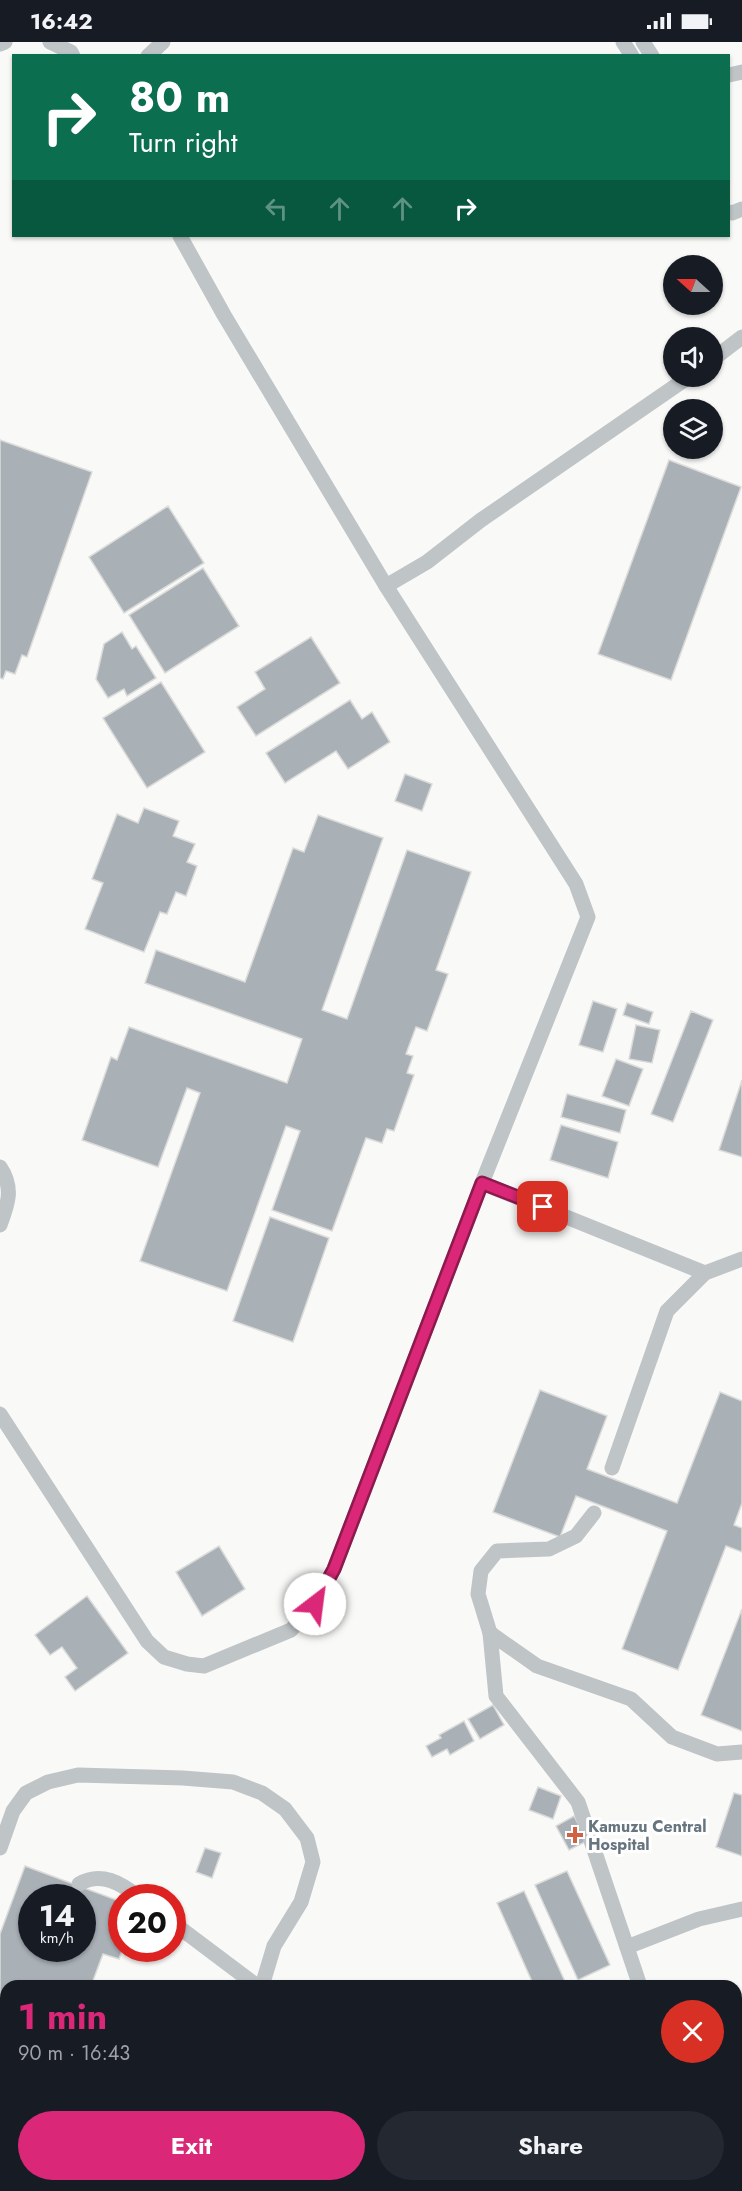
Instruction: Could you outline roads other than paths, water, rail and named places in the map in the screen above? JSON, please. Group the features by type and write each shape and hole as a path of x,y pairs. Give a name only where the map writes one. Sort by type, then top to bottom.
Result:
{"lane":[{"path":"0,44 5,42"},
{"path":"50,42 72,54"},
{"path":"150,54 163,42"},
{"path":"0,1414 147,1641 164,1657 204,1666 291,1629 315,1604 334,1569 482,1183 588,917 576,884 386,586 224,315 181,237"},
{"path":"723,352 742,338"},
{"path":"386,586 428,561 481,520 674,387"},
{"path":"0,1167 6,1176 9,1201 0,1225"},
{"path":"482,1183 705,1273"},
{"path":"612,1468 667,1311 705,1273 742,1258"},
{"path":"594,1513 576,1536 549,1549 497,1551 481,1570 478,1594 490,1633 496,1696 578,1802 638,1980"},
{"path":"490,1633 537,1666 631,1700 672,1737 717,1754 742,1752"},
{"path":"0,1848 13,1811 26,1793 48,1782 78,1775 233,1782 262,1793 285,1809 307,1838 313,1862 301,1902 274,1946 264,1980"},
{"path":"79,1884 89,1878 100,1878 119,1884"},
{"path":"627,1947 699,1919 742,1909"},
{"path":"186,1933 249,1980"}],"place":[{"name":"Kamuzu Central Hospital","path":"575,1835"}]}
